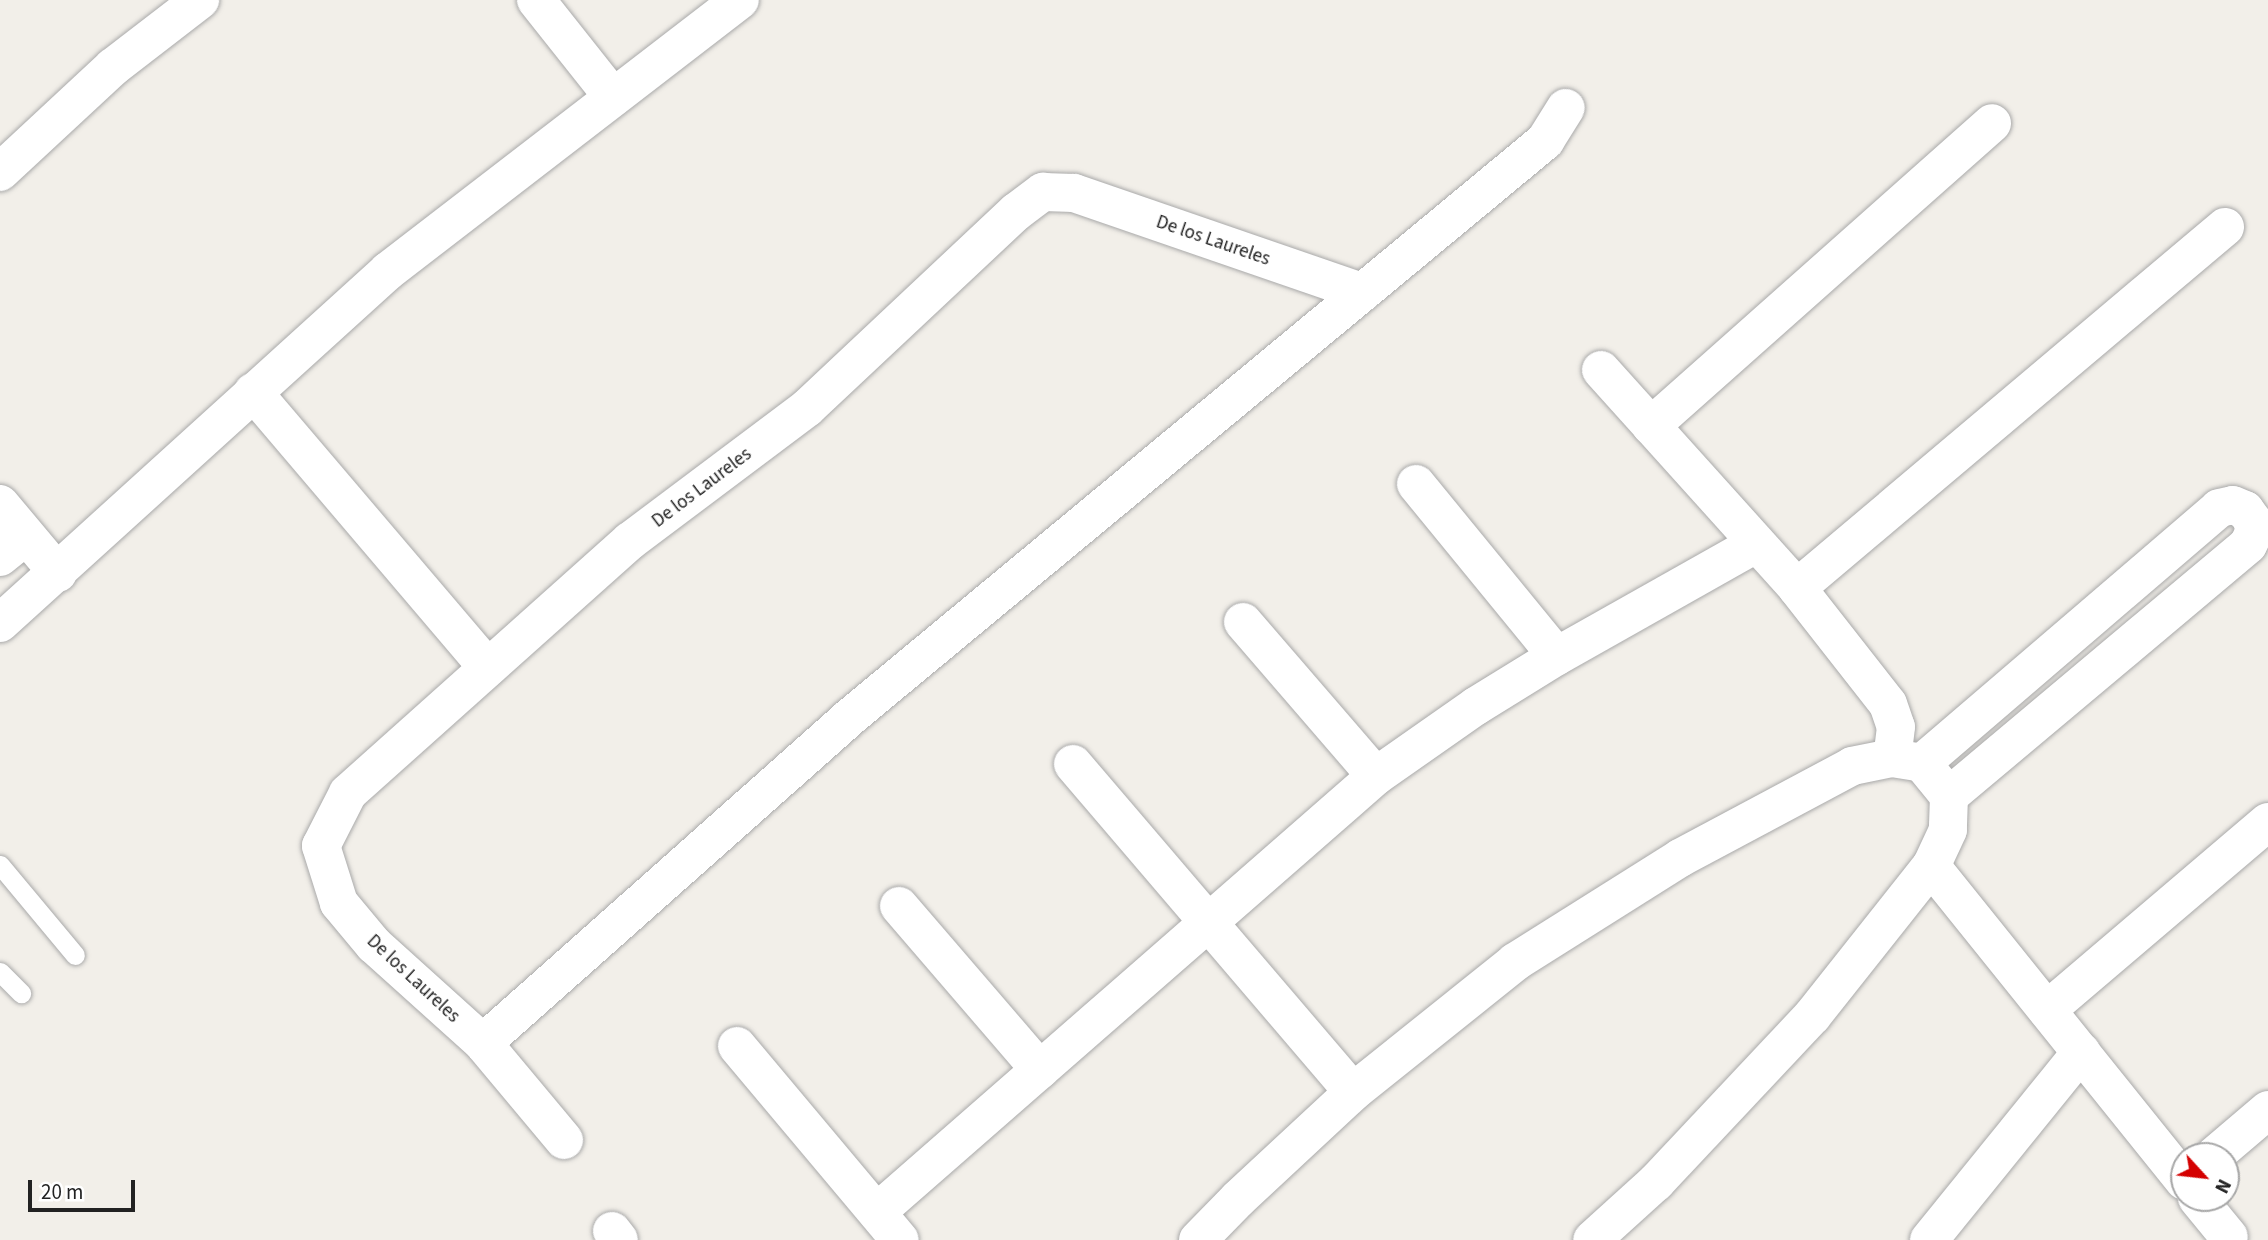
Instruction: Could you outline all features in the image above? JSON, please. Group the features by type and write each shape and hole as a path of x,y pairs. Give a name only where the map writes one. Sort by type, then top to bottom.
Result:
{"street":[{"path":"0,172 113,67 200,0"},
{"path":"536,0 613,97"},
{"path":"0,623 388,271 740,0"},
{"path":"483,1044 850,717 1545,141 1566,108"},
{"path":"1651,426 1992,123"},
{"name":"De los Laureles","path":"564,1140 483,1044 374,945 339,902 321,846 348,793 630,541 807,408 1016,212 1043,192 1074,194 1362,292"},
{"path":"1797,587 2225,227"},
{"path":"1601,370 1797,587 1888,704 1907,761 1949,796"},
{"path":"253,392 488,668"},
{"path":"1416,484 1557,656"},
{"path":"0,504 13,546 58,573"},
{"path":"1198,1240 1353,1092 1515,962 1680,858 1852,766 1907,761 2219,508 2233,505 2245,510 2253,521 2254,533 2248,545 1949,796 1948,830 1931,866 1812,1016 1656,1182 1592,1240"},
{"path":"737,1046 888,1226 1040,1070 1376,776 1476,706 1557,656 1756,544"},
{"path":"1243,622 1376,776"},
{"path":"1073,765 1353,1092"},
{"path":"2047,1010 2268,822"},
{"path":"1931,866 2170,1163"},
{"path":"899,906 1040,1070"},
{"path":"1934,1238 2081,1052"},
{"path":"2230,1142 2268,1110"},
{"path":"2208,1212 2229,1237"}],"lane":[{"path":"0,866 75,955"},
{"path":"0,972 20,993"}]}
